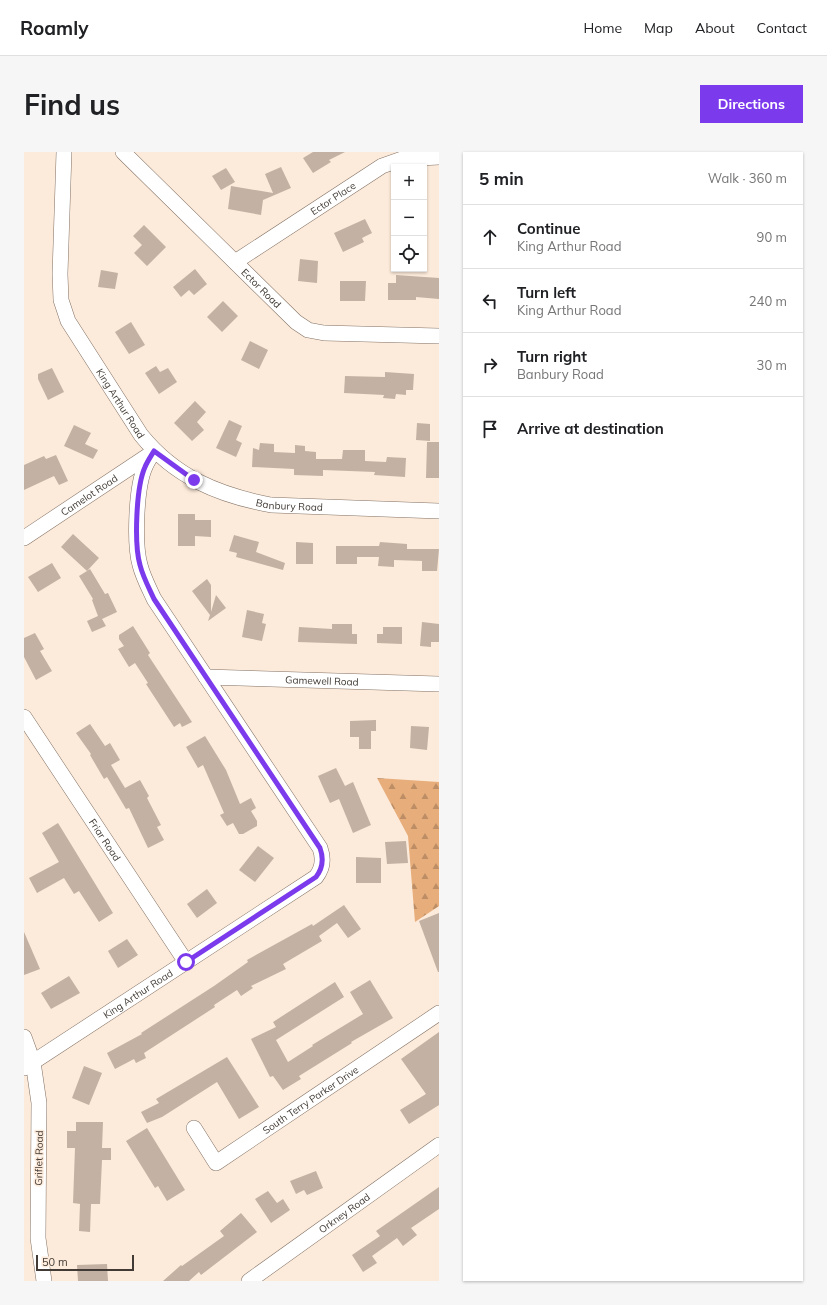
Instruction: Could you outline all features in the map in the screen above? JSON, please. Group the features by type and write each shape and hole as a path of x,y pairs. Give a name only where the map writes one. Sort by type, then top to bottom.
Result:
{"street":[{"name":"King Arthur Road","path":"29,1065 316,877 321,870 323,862 320,848 154,599 145,581 136,542 137,514 144,468 154,451 141,435 68,321 61,300 60,274 64,152"},
{"name":"Ector Road","path":"123,152 296,322 308,330 324,333 439,336"},
{"name":"Ector Place","path":"235,262 382,166 402,159 439,157"},
{"name":"Banbury Road","path":"154,451 194,480 219,492 246,500 271,505 439,511"},
{"name":"Camelot Road","path":"24,538 154,451"},
{"name":"Gamewell Road","path":"206,677 439,684"},
{"name":"Friar Road","path":"24,717 186,962"},
{"name":"South Terry Parker Drive","path":"194,1128 216,1163 439,1013"},
{"name":"Griflet Road","path":"24,1037 29,1065 39,1102 38,1238 44,1281"},
{"name":"Orkney Road","path":"249,1281 439,1145"}],"green space":[{"path":"377,778 439,782 439,906 415,922 408,836"}],"building":[{"path":"313,152 345,152 329,160 331,162 313,173 303,158"},
{"path":"281,167 291,188 263,200 261,215 228,209 231,186 273,193 265,174"},
{"path":"226,168 235,182 221,190 212,176"},
{"path":"365,219 372,233 362,238 364,242 343,252 334,233"},
{"path":"144,225 166,247 147,266 134,253 142,245 133,236"},
{"path":"300,259 318,261 317,283 298,281"},
{"path":"195,269 207,284 194,295 189,290 181,297 173,287"},
{"path":"101,270 118,273 115,289 98,287"},
{"path":"396,275 439,278 439,299 416,297 416,300 388,300 388,283 396,283"},
{"path":"340,281 366,281 365,301 340,301"},
{"path":"223,301 238,316 222,332 207,317"},
{"path":"131,322 145,345 129,354 115,332"},
{"path":"250,341 268,350 259,369 241,360"},
{"path":"156,366 160,372 168,368 177,382 159,394 145,373"},
{"path":"52,368 64,392 48,400 38,379 38,374"},
{"path":"385,372 414,374 413,390 406,390 406,395 396,394 395,399 383,398 384,395 344,393 345,376 385,377"},
{"path":"195,401 206,412 197,422 204,430 192,441 174,423"},
{"path":"229,420 242,426 236,440 242,443 236,457 216,448"},
{"path":"417,423 430,424 430,441 416,440"},
{"path":"74,425 91,433 85,444 98,450 93,459 64,446"},
{"path":"427,442 439,442 439,478 426,478"},
{"path":"260,443 274,444 274,452 295,453 295,445 305,446 305,451 316,452 316,459 342,459 343,450 365,450 365,461 386,462 387,457 406,458 405,477 374,475 375,472 323,470 323,476 294,475 294,469 252,467 253,448 259,450"},
{"path":"56,455 68,481 59,485 54,476 24,490 24,465 44,456 46,459"},
{"path":"178,514 195,514 195,520 211,520 211,537 195,536 195,546 178,546"},
{"path":"73,534 99,558 87,571 61,547"},
{"path":"234,535 259,542 256,552 285,563 283,570 236,557 237,553 229,551"},
{"path":"296,542 313,543 313,564 296,564"},
{"path":"380,542 407,544 407,549 439,549 437,571 422,571 422,561 394,560 394,567 378,566 379,557 357,557 357,564 336,564 336,546 379,546"},
{"path":"52,563 61,578 38,592 28,577"},
{"path":"90,569 105,594 108,593 117,612 102,619 106,626 92,632 87,621 98,616 92,600 93,599 79,576"},
{"path":"207,579 211,585 211,612 216,595 226,608 208,621 210,615 192,591"},
{"path":"247,610 264,614 262,623 266,624 262,641 242,637"},
{"path":"422,622 439,624 439,642 431,642 431,647 420,646"},
{"path":"332,624 352,624 352,634 357,634 357,644 298,642 299,627 332,629"},
{"path":"133,626 150,653 148,655 192,722 182,727 180,723 174,727 146,684 148,683 135,663 129,667 118,649 124,646 119,639 119,635"},
{"path":"383,627 402,627 402,644 377,643 377,634 383,634"},
{"path":"35,633 44,649 40,651 52,671 36,680 24,657 24,638"},
{"path":"376,720 376,731 371,731 371,749 359,749 359,737 350,737 350,721"},
{"path":"90,724 105,746 110,743 120,760 111,765 125,788 140,780 149,796 147,798 161,825 157,827 164,840 148,848 129,808 126,809 107,777 104,779 90,755 91,754 76,733"},
{"path":"411,726 429,727 427,750 410,748"},
{"path":"205,736 226,770 240,804 251,798 256,808 251,811 257,821 257,826 243,834 239,834 233,823 227,826 220,815 224,813 203,765 198,768 186,747"},
{"path":"336,768 345,786 353,782 371,825 353,833 339,799 330,803 318,776"},
{"path":"58,823 113,913 99,922 79,891 74,894 64,878 37,893 29,878 59,862 42,833"},
{"path":"406,841 408,863 387,864 385,842"},
{"path":"258,846 274,858 255,882 239,870"},
{"path":"356,857 381,858 381,883 356,883"},
{"path":"207,889 217,903 197,918 187,904"},
{"path":"344,905 361,929 348,938 337,923 319,936 322,941 283,964 286,969 251,986 253,988 241,996 237,990 214,1005 215,1007 144,1053 146,1058 136,1063 134,1059 115,1069 107,1053 142,1034 141,1033 214,986 248,962 247,960 312,924 313,926"},
{"path":"439,913 439,972 438,972 419,921"},
{"path":"24,932 40,969 24,975"},
{"path":"127,939 138,955 118,968 108,951"},
{"path":"69,976 80,993 51,1009 41,993"},
{"path":"370,980 393,1018 351,1042 352,1043 299,1076 301,1079 283,1090 273,1076 270,1077 251,1039 276,1027 273,1022 335,982 344,997 276,1040 288,1062 313,1046 312,1045 363,1014 350,992"},
{"path":"439,1032 439,1105 409,1124 400,1110 426,1094 401,1059"},
{"path":"227,1057 259,1107 239,1119 217,1082 162,1117 147,1123 141,1112 159,1103 156,1099"},
{"path":"84,1066 102,1073 89,1105 72,1098"},
{"path":"76,1122 103,1122 102,1148 111,1148 111,1160 102,1160 100,1204 91,1204 90,1232 79,1231 80,1204 73,1203 75,1148 67,1148 67,1131 76,1131"},
{"path":"147,1128 185,1190 167,1201 158,1186 155,1188 126,1141"},
{"path":"316,1171 323,1188 307,1195 304,1190 296,1194 290,1181"},
{"path":"439,1187 439,1209 411,1228 417,1235 403,1246 397,1238 372,1256 377,1263 363,1272 352,1255 380,1236 376,1231"},
{"path":"268,1191 277,1203 283,1199 290,1210 271,1223 255,1199"},
{"path":"241,1213 257,1232 201,1275 199,1272 189,1281 163,1281 181,1265 182,1266 224,1236 220,1231"},
{"path":"107,1264 108,1281 78,1281 77,1265"}],"route":[{"path":"186,962 316,877 321,870 323,862 320,848 154,599 145,581 136,542 137,514 144,468 154,451 194,480"}]}
